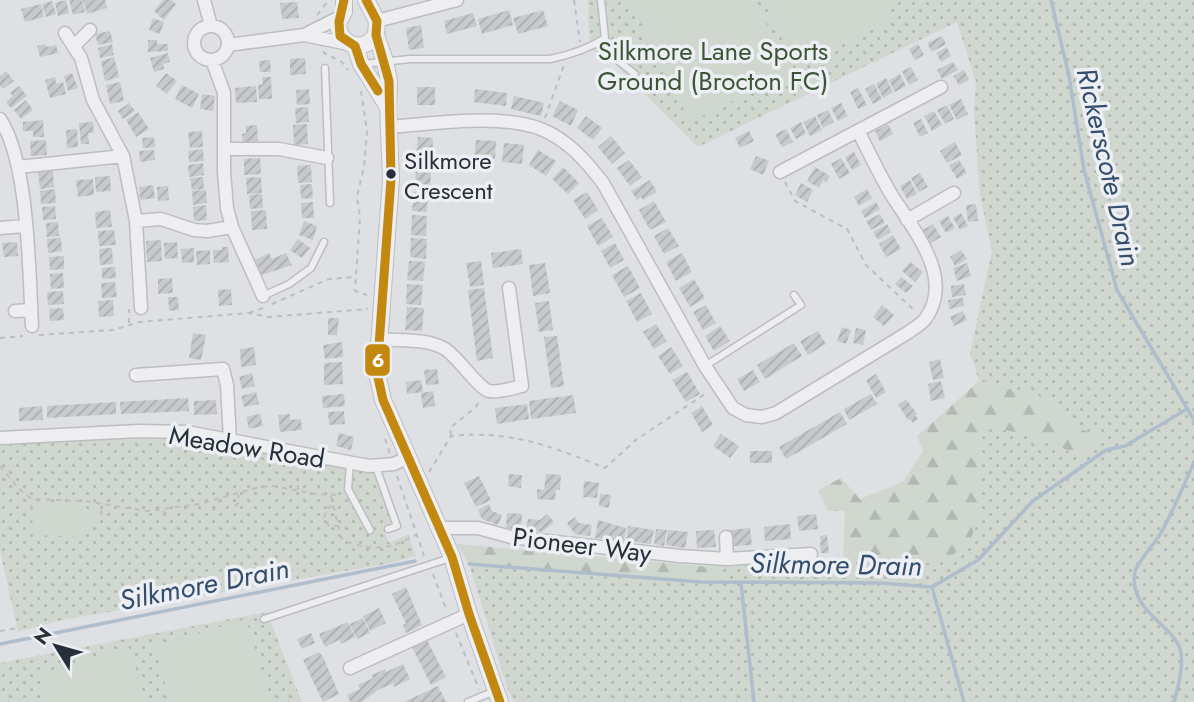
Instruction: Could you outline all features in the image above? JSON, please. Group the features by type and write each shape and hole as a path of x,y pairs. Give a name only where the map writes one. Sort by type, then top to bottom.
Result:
{"street":[{"path":"204,0 211,26"},
{"path":"373,17 457,0"},
{"path":"304,35 343,10 357,6 373,17 389,81 391,178 377,373 383,400 452,558 498,696"},
{"path":"343,10 338,23 340,36 352,45 388,107"},
{"path":"228,45 304,35 352,45 367,44 373,17"},
{"path":"211,26 222,30 228,45 225,54 212,60 199,55 194,44 201,29 211,26"},
{"path":"75,45 90,30"},
{"path":"65,33 75,45 93,100 123,156 136,221 142,308"},
{"path":"212,60 224,93 223,173 227,208 232,227 263,296"},
{"path":"780,172 941,87"},
{"path":"0,120 11,140 18,167 32,326"},
{"path":"388,127 492,122 541,129 568,144 603,183 705,366 733,408 746,415 762,416 776,413 909,332 925,320 933,303 935,279 931,260 858,131"},
{"path":"225,149 279,149 327,158"},
{"path":"18,167 123,156"},
{"path":"907,220 954,193"},
{"path":"136,221 162,219 194,230 208,231 232,227"},
{"path":"0,228 25,226"},
{"path":"379,339 432,344 445,349 491,392 522,386 509,288"},
{"path":"15,312 31,310"},
{"path":"136,375 223,369 227,385 230,440"},
{"name":"Meadow Road","path":"0,438 139,431 187,432 376,467 394,464 408,457"},
{"name":"Pioneer Way","path":"438,528 478,528 511,537 680,556 727,559 811,554"},
{"path":"726,537 727,559"},
{"path":"350,668 469,614"}],"lane":[{"path":"361,64 423,59 550,59 597,44 605,38 601,0"},
{"path":"597,44 635,74"},
{"path":"326,68 330,203"},
{"path":"263,296 289,284 311,268 324,242"},
{"path":"705,366 801,305 794,295"},
{"path":"350,464 347,480 351,495 370,530"},
{"path":"376,467 397,526 388,529"},
{"path":"264,619 452,558"},
{"path":"468,702 498,696"}],"path":[{"path":"541,129 562,67 581,50 574,0"},
{"path":"368,96 359,83 367,131 364,167 356,196 359,216 354,277 355,291 370,295"},
{"path":"780,172 795,201 848,229 866,265 925,320"},
{"path":"248,313 329,279 354,277"},
{"path":"0,338 113,330 140,322 248,313 268,317 370,309"},
{"path":"451,436 509,436 549,445 605,468 637,439 718,386"},
{"path":"420,486 451,436 450,428 475,407 485,389"},
{"path":"0,466 19,489 32,499 141,510 162,510 221,501 273,486 298,491 351,495"},
{"path":"396,472 425,559"},
{"path":"298,491 299,478"},
{"path":"273,486 274,481"},
{"path":"235,506 239,500 238,494"},
{"path":"31,510 32,499"},
{"path":"213,511 221,501"},
{"path":"101,515 102,504"},
{"path":"333,505 327,509 324,518 329,526 338,526"},
{"path":"141,510 141,515"},
{"path":"162,510 168,517"},
{"path":"433,576 448,613"},
{"path":"0,631 18,628"},
{"path":"456,633 477,683"}],"green space":[{"name":"Silkmore Lane Sports Ground (Brocton FC)","path":"588,0 1194,0 1194,702 514,702 469,564 738,583 702,566 843,560 909,565 979,466 982,429 988,426 1026,435 1080,455 1094,435 1065,421 1053,400 979,381 970,353 992,251 980,195 974,111 976,82 957,22 698,147 615,64 590,48"},
{"name":"Silkmore Lane Sports Ground (Brocton FC)","path":"630,0 755,0 791,73 690,122"},
{"path":"763,0 886,0 895,18 796,68"},
{"path":"979,381 1053,400 1065,421 1100,440 1081,455 1026,435 988,426 982,429 979,466 980,513 970,541 945,561 909,565 843,560 845,511 828,511 818,490 841,478 860,499 903,482 923,451 917,436"},
{"path":"87,438 188,438 374,472 393,522 383,526 389,543 408,534 416,556 386,564 57,621 18,632 0,551 0,443"},
{"path":"33,501 86,504 86,512 99,513 99,526 85,526 85,537 32,535"},
{"path":"457,544 702,566 741,583 469,564"},
{"path":"267,612 302,702 0,702 0,663"},
{"path":"246,619 271,702 171,702 154,647"},
{"path":"129,647 146,702 46,702 38,674"}],"building":[{"path":"66,0 69,13 58,16 55,3"},
{"path":"69,0 82,0 85,12 73,15"},
{"path":"83,0 105,0 107,8 87,14"},
{"path":"163,0 171,0 176,4 164,20 154,11"},
{"path":"52,1 56,14 46,17 42,4"},
{"path":"297,2 299,18 282,19 280,3"},
{"path":"41,4 44,17 25,22 21,9"},
{"path":"509,10 513,25 482,34 478,19"},
{"path":"543,10 548,26 518,34 513,18"},
{"path":"473,13 477,26 447,34 444,21"},
{"path":"153,18 164,22 160,34 149,30"},
{"path":"421,25 424,48 409,50 406,28"},
{"path":"110,31 113,42 98,45 95,34"},
{"path":"942,36 946,44 932,52 927,43"},
{"path":"148,40 157,40 157,44 168,44 168,51 148,52"},
{"path":"46,44 46,47 56,45 58,53 40,57 37,46"},
{"path":"112,44 114,55 100,58 98,48"},
{"path":"918,44 924,55 915,60 909,49"},
{"path":"947,47 951,56 941,62 936,53"},
{"path":"168,53 170,62 163,64 164,69 154,72 150,58"},
{"path":"114,57 119,77 105,81 101,61"},
{"path":"305,58 306,74 290,75 290,59"},
{"path":"270,60 271,72 260,72 259,61"},
{"path":"953,62 958,70 942,79 937,70"},
{"path":"911,67 918,80 909,85 902,71"},
{"path":"964,70 969,80 959,85 953,76"},
{"path":"6,71 14,81 3,89 0,86 0,76"},
{"path":"72,73 78,88 68,91 64,76"},
{"path":"166,73 177,81 167,94 156,86"},
{"path":"900,74 906,86 895,92 889,80"},
{"path":"55,77 56,84 63,82 66,94 50,98 45,80"},
{"path":"262,77 271,77 272,99 259,99 258,85 263,84"},
{"path":"886,78 893,92 883,98 876,84"},
{"path":"120,82 124,101 110,104 106,85"},
{"path":"874,84 882,99 873,104 865,89"},
{"path":"182,85 199,94 192,108 175,99"},
{"path":"19,86 27,96 11,108 6,102 13,96 10,93"},
{"path":"256,86 257,102 236,103 235,88"},
{"path":"417,87 435,87 435,105 417,105"},
{"path":"858,88 867,105 858,109 850,92"},
{"path":"309,89 310,104 297,105 296,90"},
{"path":"475,89 507,93 506,106 474,102"},
{"path":"202,94 215,96 213,111 200,109"},
{"path":"514,96 544,103 541,116 511,109"},
{"path":"961,99 968,114 957,120 949,105"},
{"path":"26,100 33,110 21,119 14,110"},
{"path":"560,101 578,110 571,126 552,116"},
{"path":"129,103 135,111 123,119 118,111"},
{"path":"841,103 848,116 838,121 831,108"},
{"path":"947,105 954,119 945,124 937,110"},
{"path":"308,107 309,122 296,123 295,108"},
{"path":"828,110 834,122 823,128 817,115"},
{"path":"934,111 942,125 932,131 924,116"},
{"path":"138,112 149,129 136,137 126,120"},
{"path":"586,116 602,128 593,140 577,128"},
{"path":"815,116 822,130 810,136 803,122"},
{"path":"921,119 928,133 920,137 913,123"},
{"path":"43,120 44,137 33,137 33,131 23,131 23,122"},
{"path":"93,122 94,133 88,133 89,144 81,144 79,123"},
{"path":"801,122 806,134 796,139 790,128"},
{"path":"307,124 308,144 294,145 293,125"},
{"path":"888,124 893,134 880,141 875,131"},
{"path":"257,125 258,141 243,143 242,134 246,133 246,126"},
{"path":"77,129 78,147 67,148 66,130"},
{"path":"786,129 793,142 782,147 775,134"},
{"path":"202,131 203,147 190,148 188,132"},
{"path":"749,131 754,141 740,148 735,138"},
{"path":"611,136 625,153 612,164 598,147"},
{"path":"154,137 155,147 143,148 142,138"},
{"path":"418,137 433,138 432,159 416,158"},
{"path":"46,140 47,155 31,156 30,141"},
{"path":"476,140 496,141 495,159 474,158"},
{"path":"955,142 962,155 947,163 940,151"},
{"path":"504,143 524,145 522,164 502,162"},
{"path":"203,149 204,161 189,162 188,151"},
{"path":"154,150 155,160 140,162 139,151"},
{"path":"538,150 556,161 546,176 529,165"},
{"path":"854,152 861,165 852,170 845,157"},
{"path":"756,156 769,161 763,175 750,169"},
{"path":"260,158 261,174 244,175 244,159"},
{"path":"841,158 850,173 839,179 831,164"},
{"path":"629,160 642,177 630,186 617,168"},
{"path":"959,160 967,173 957,179 949,165"},
{"path":"203,163 204,175 189,177 188,165"},
{"path":"311,165 312,182 298,183 297,166"},
{"path":"416,167 431,169 430,187 415,186"},
{"path":"563,167 579,183 568,194 552,179"},
{"path":"815,167 830,176 826,182 823,180 819,188 807,181"},
{"path":"53,171 54,187 40,189 38,172"},
{"path":"920,173 928,187 919,192 911,178"},
{"path":"110,176 111,191 96,192 95,177"},
{"path":"203,177 204,189 192,190 190,178"},
{"path":"261,177 262,193 247,194 246,178"},
{"path":"93,179 94,195 78,197 76,180"},
{"path":"650,180 657,192 643,200 641,197 637,200 631,191"},
{"path":"910,180 917,194 907,199 900,186"},
{"path":"801,183 813,190 807,202 795,195"},
{"path":"312,184 313,198 301,199 300,185"},
{"path":"153,185 155,198 140,200 139,187"},
{"path":"168,186 169,200 158,201 157,187"},
{"path":"55,189 56,203 41,204 40,191"},
{"path":"867,189 872,198 859,206 854,197"},
{"path":"206,190 207,203 193,205 192,191"},
{"path":"414,192 428,193 427,212 412,211"},
{"path":"587,192 598,210 585,219 573,200"},
{"path":"262,194 263,208 250,209 249,195"},
{"path":"654,201 666,222 650,230 639,210"},
{"path":"313,202 314,218 302,218 301,203"},
{"path":"876,202 880,209 865,218 861,211"},
{"path":"976,204 978,221 968,222 966,205"},
{"path":"206,205 207,220 194,221 193,207"},
{"path":"55,206 56,219 43,220 42,207"},
{"path":"110,210 112,227 96,228 95,212"},
{"path":"266,210 267,229 252,230 251,211"},
{"path":"961,213 968,226 960,230 953,218"},
{"path":"880,214 885,223 871,230 866,221"},
{"path":"412,215 427,216 426,236 411,235"},
{"path":"948,216 955,228 946,233 939,221"},
{"path":"602,218 613,237 598,246 587,226"},
{"path":"304,221 317,226 313,240 299,235"},
{"path":"58,222 59,236 47,237 46,223"},
{"path":"887,224 891,232 878,240 873,232"},
{"path":"933,224 941,237 931,243 923,230"},
{"path":"668,228 679,246 664,254 654,236"},
{"path":"114,230 116,245 99,246 98,231"},
{"path":"893,235 901,249 886,257 879,244"},
{"path":"61,238 62,251 48,253 47,239"},
{"path":"411,238 427,239 426,259 410,257"},
{"path":"298,239 310,248 302,258 290,250"},
{"path":"161,240 162,261 147,262 146,241"},
{"path":"17,242 18,256 4,257 2,243"},
{"path":"177,242 178,258 165,259 164,243"},
{"path":"615,243 624,260 610,268 601,251"},
{"path":"222,247 228,247 229,262 214,263 213,250 222,250"},
{"path":"112,248 113,264 100,265 99,249"},
{"path":"194,248 194,262 182,263 181,249"},
{"path":"521,249 523,264 493,268 491,253"},
{"path":"210,250 210,264 197,265 196,251"},
{"path":"961,250 967,259 955,266 950,257"},
{"path":"269,253 272,259 286,253 292,265 262,275 255,260"},
{"path":"682,253 692,272 676,281 666,262"},
{"path":"64,256 64,269 50,270 49,257"},
{"path":"409,261 425,262 423,281 407,280"},
{"path":"481,261 484,285 470,287 466,263"},
{"path":"910,262 923,272 915,282 902,271"},
{"path":"545,263 550,293 533,296 529,265"},
{"path":"967,263 971,276 957,281 953,268"},
{"path":"628,266 640,288 624,297 612,275"},
{"path":"115,267 116,278 102,279 102,268"},
{"path":"63,273 64,288 51,289 50,274"},
{"path":"901,277 913,286 906,293 895,284"},
{"path":"172,278 173,293 158,294 158,279"},
{"path":"694,279 705,298 690,307 679,288"},
{"path":"115,282 117,297 102,298 101,283"},
{"path":"407,284 423,285 421,305 406,304"},
{"path":"964,284 966,295 952,297 951,286"},
{"path":"484,288 493,358 477,361 468,290"},
{"path":"231,289 232,305 219,306 218,290"},
{"path":"63,291 64,304 48,305 47,292"},
{"path":"641,293 652,314 637,322 626,301"},
{"path":"168,297 178,297 179,310 169,311"},
{"path":"963,298 964,306 949,309 948,300"},
{"path":"113,300 114,316 99,317 98,301"},
{"path":"549,301 553,330 539,332 535,303"},
{"path":"706,305 716,323 703,330 693,312"},
{"path":"882,305 894,315 884,326 873,317"},
{"path":"407,307 424,308 422,331 405,330"},
{"path":"63,308 64,320 50,321 49,309"},
{"path":"963,311 967,320 954,326 950,317"},
{"path":"328,318 339,318 337,335 328,335"},
{"path":"656,324 667,341 654,349 643,332"},
{"path":"720,326 730,341 714,351 705,336"},
{"path":"842,327 851,330 846,344 837,341"},
{"path":"856,328 866,330 863,345 853,343"},
{"path":"818,331 826,344 808,355 800,341"},
{"path":"193,333 206,335 201,360 189,358"},
{"path":"557,336 564,386 551,388 544,337"},
{"path":"342,342 343,357 325,359 323,345"},
{"path":"794,343 802,356 765,379 757,365"},
{"path":"254,347 256,365 241,367 240,349"},
{"path":"671,347 683,366 670,374 658,356"},
{"path":"940,359 944,378 933,380 929,362"},
{"path":"342,362 343,384 324,385 324,363"},
{"path":"437,369 439,384 426,385 424,370"},
{"path":"753,370 760,382 744,391 737,379"},
{"path":"687,372 700,394 686,402 672,380"},
{"path":"252,373 255,386 242,389 239,377"},
{"path":"876,374 886,392 876,398 866,380"},
{"path":"421,380 423,392 407,394 406,382"},
{"path":"941,381 945,398 931,401 928,384"},
{"path":"433,391 435,406 423,408 421,393"},
{"path":"256,392 259,404 244,407 241,396"},
{"path":"344,394 345,406 323,408 322,396"},
{"path":"871,394 877,404 849,420 844,409"},
{"path":"573,395 576,413 531,419 529,401"},
{"path":"188,398 189,411 121,414 120,402"},
{"path":"906,399 917,414 915,415 918,419 913,423 898,405"},
{"path":"216,400 217,414 194,415 194,401"},
{"path":"116,402 116,414 47,418 47,406"},
{"path":"527,404 529,419 497,424 495,408"},
{"path":"42,406 43,420 19,421 19,408"},
{"path":"702,406 713,425 702,432 691,413"},
{"path":"344,411 345,424 329,425 328,412"},
{"path":"840,412 847,424 786,459 779,447"},
{"path":"260,414 263,426 249,429 246,417"},
{"path":"290,414 290,420 301,419 302,430 280,432 278,415"},
{"path":"339,433 354,437 351,450 336,446"},
{"path":"721,434 739,446 730,458 713,446"},
{"path":"750,451 772,451 772,463 750,463"},
{"path":"509,474 522,475 521,488 508,486"},
{"path":"546,474 561,475 560,490 556,490 555,500 537,499 537,489 544,490"},
{"path":"479,476 491,500 476,507 464,483"},
{"path":"584,481 599,483 597,498 583,497"},
{"path":"600,494 611,495 609,508 599,506"},
{"path":"489,504 492,511 502,515 498,525 482,519 478,510"},
{"path":"507,513 522,514 521,530 506,528"},
{"path":"547,514 554,522 542,532 526,530 528,519 540,520"},
{"path":"816,514 818,529 799,531 797,516"},
{"path":"575,517 579,523 592,525 590,536 575,534 567,523"},
{"path":"598,520 626,528 624,541 595,538"},
{"path":"790,524 791,539 765,541 764,527"},
{"path":"628,526 654,530 651,544 626,541"},
{"path":"750,528 752,545 732,546 730,530"},
{"path":"656,529 667,530 664,546 654,544"},
{"path":"668,530 688,532 685,548 666,545"},
{"path":"714,530 716,547 697,548 696,531"},
{"path":"827,535 829,553 821,553 820,536"},
{"path":"406,587 422,625 406,633 403,625 406,624 392,594"},
{"path":"379,608 386,623 370,631 363,616"},
{"path":"363,618 370,633 357,639 350,624"},
{"path":"348,622 355,637 341,644 339,640 325,647 319,634"},
{"path":"311,633 315,643 302,649 297,639"},
{"path":"427,640 446,677 431,685 412,647"},
{"path":"319,652 339,694 323,702 303,660"},
{"path":"403,664 410,679 394,687 393,683 378,690 362,702 350,702 347,695 360,689 358,685 373,678 372,675"},
{"path":"438,686 446,702 404,702"}],"waterway":[{"name":"Rickerscote Drain","path":"1051,0 1069,76 1084,170 1117,290 1194,420"},
{"name":"Silkmore Drain","path":"469,564 701,582 880,583 932,587 978,560 1033,501 1106,450 1125,446 1187,409"},
{"path":"1174,702 1180,678 1181,654 1172,635 1139,598 1135,586 1135,572 1162,531 1194,462"},
{"name":"Silkmore Drain","path":"0,644 415,561"},
{"path":"741,583 754,702"},
{"path":"932,587 964,702"}],"transit line":[{"name":"6","path":"344,0 339,22 340,36 355,46 361,64 378,91"},
{"name":"6","path":"366,0 377,21 376,35 389,81 391,179 377,373 383,400 452,557 500,702"}],"place":[{"name":"Silkmore Crescent","path":"391,174"}]}
